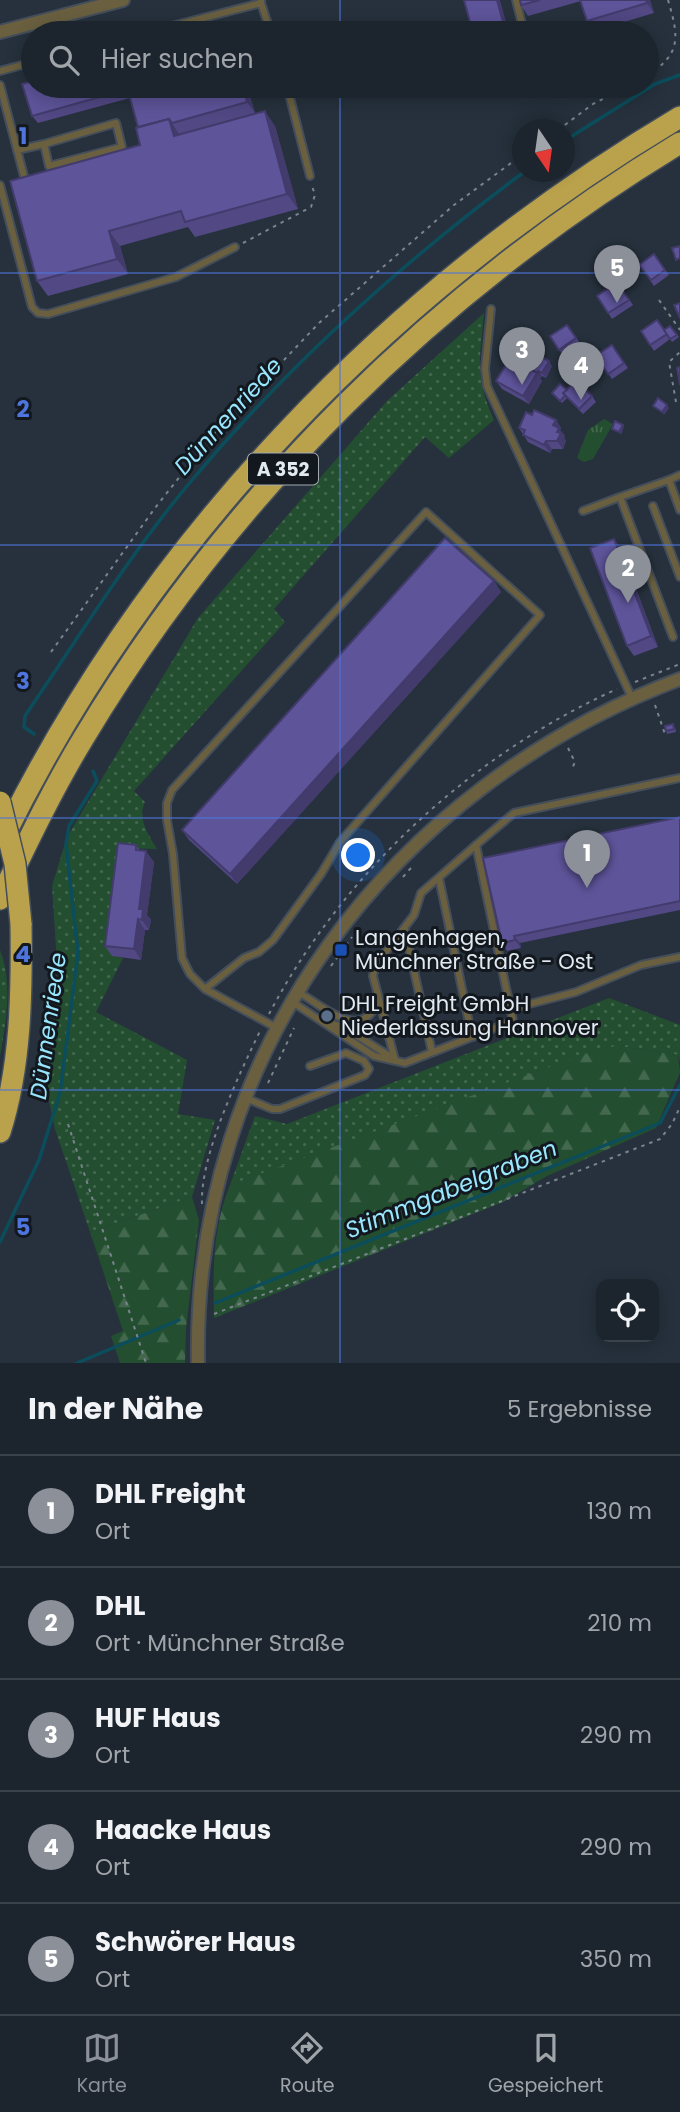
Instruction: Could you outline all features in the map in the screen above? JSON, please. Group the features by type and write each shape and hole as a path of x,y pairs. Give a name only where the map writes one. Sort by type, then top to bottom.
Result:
{"highway":[{"name":"A 352","path":"0,844 62,730 122,635 196,535 276,440 350,367 467,262 606,162 680,117"},
{"name":"A 352","path":"0,899 82,739 143,646 217,547 280,472 355,393 482,280 546,231 680,143"},
{"path":"0,802 15,864 21,924 22,974 15,1070 0,1132"}],"street":[{"path":"35,21 88,4 122,0"},
{"path":"0,32 21,25"},
{"path":"198,1363 199,1318 210,1217 225,1154 245,1098 277,1028 337,930 435,825 531,751 629,691 680,679"}],"lane":[{"path":"516,0 522,21"},
{"path":"190,21 261,2 267,21"},
{"path":"0,71 21,65"},
{"path":"0,85 25,180"},
{"path":"290,98 310,176"},
{"path":"17,150 116,123 122,148 49,166 44,144"},
{"path":"0,185 32,307 38,313 48,314 176,277 235,247"},
{"path":"491,309 485,369 487,386 629,691"},
{"path":"583,510 680,475"},
{"path":"668,480 680,510"},
{"path":"620,497 673,637"},
{"path":"653,506 680,576"},
{"path":"205,989 273,940 321,874 340,842 540,615 426,512 172,790 167,803 182,958 190,974 205,989 277,1028"},
{"path":"395,1060 373,976 375,966 414,915 421,893 513,813 680,778"},
{"path":"295,997 328,1023 345,1028 395,1060 405,1063 513,1021 476,845"},
{"path":"439,878 472,1037"},
{"path":"405,930 432,1052"},
{"path":"510,1009 576,992 641,965 680,957"},
{"path":"295,997 354,1022 365,1020 373,1013 379,998"},
{"path":"245,1098 272,1109 280,1109 365,1075 369,1069 364,1061 346,1053 310,1066"}],"path":[{"path":"659,70 677,54 680,40 668,0"},
{"path":"573,119 605,98"},
{"path":"51,652 155,508 211,437 310,333 454,205 512,163"},
{"path":"235,247 311,207 315,195 310,176"},
{"path":"659,300 680,330"},
{"path":"676,402 668,362 680,352"},
{"path":"201,1215 202,1192 216,1137 264,1021 291,975 345,899 383,856 436,806 514,747 595,699 629,691 680,664"},
{"path":"655,704 666,737"},
{"path":"567,747 575,762 571,771"},
{"path":"199,1318 660,1139 672,1124 680,1107"},
{"path":"68,1124 146,1363"}],"green space":[{"path":"484,313 481,379 494,420 449,458 425,437 274,609 285,622 134,791 145,802 143,820 157,849 118,848 114,874 113,956 123,958 96,1012 187,1060 178,1114 215,1120 192,1197 90,1232 55,1129 47,1092 59,994 52,886 67,837 198,618 387,401"},
{"path":"604,419 613,424 593,459 584,462 577,458 588,430"},
{"path":"0,950 7,989 0,1056"},
{"path":"609,998 680,1025 680,1062 678,1055 619,1046 230,1185 255,1116 287,1124"},
{"path":"619,1046 678,1055 680,1072 656,1128 547,1176 503,1202 214,1318 217,1234 230,1185 601,1048"},
{"path":"192,1197 199,1220 186,1328 185,1363 120,1363 111,1336 123,1331 90,1232"}],"building":[{"path":"464,0 497,0 503,21 470,21"},
{"path":"520,0 540,0 521,5"},
{"path":"580,0 646,0 647,3 587,21"},
{"path":"26,98 96,98 32,116"},
{"path":"130,98 246,98 247,102 172,123 169,119 138,127"},
{"path":"265,111 287,194 185,222 181,211 109,231 117,259 37,281 10,181 140,145 136,128 169,119 174,136"},
{"path":"680,246 680,258 676,260 672,248"},
{"path":"654,254 665,270 651,280 639,265"},
{"path":"617,282 629,300 608,313 597,296"},
{"path":"680,303 680,318 674,305"},
{"path":"657,320 667,334 650,345 641,331"},
{"path":"567,325 576,338 559,350 550,336"},
{"path":"670,326 677,335 670,339 664,330"},
{"path":"612,345 624,363 608,374 595,356"},
{"path":"536,354 549,361 542,373 530,370 532,366 529,364"},
{"path":"510,358 537,373 523,396 496,381"},
{"path":"576,380 592,396 579,409 563,393"},
{"path":"560,384 567,390 560,401 552,393"},
{"path":"658,398 667,405 662,412 653,406"},
{"path":"534,410 556,420 553,425 559,428 557,432 561,433 557,441 546,441 544,445 523,435 525,430 519,428 526,412 532,415"},
{"path":"615,421 623,425 619,432 612,429"},
{"path":"445,538 494,581 230,874 182,830"},
{"path":"614,539 651,636 627,646 590,548"},
{"path":"673,724 674,729 666,731 665,726"},
{"path":"680,817 680,901 514,936 515,940 502,943 483,858"},
{"path":"118,843 136,845 136,850 146,851 139,909 143,909 142,920 138,919 134,949 105,946"}],"waterway":[{"name":"Dünnenriede","path":"659,83 680,75"},
{"name":"Dünnenriede","path":"575,134 633,98"},
{"name":"Dünnenriede","path":"34,734 24,727 25,716 147,537 225,442 346,319 433,243 512,181"},
{"name":"Dünnenriede","path":"0,1242 39,1160 60,1093 78,953 66,844 69,826 97,781 93,771"},
{"name":"Stimmgabelgraben","path":"215,1303 660,1123 680,1085"},
{"name":"Stimmgabelgraben","path":"77,1363 179,1320"}],"place":[{"name":"Schwörer Haus","path":"617,303"},
{"name":"HUF Haus","path":"522,385"},
{"name":"Haacke Haus","path":"581,400"},
{"name":"DHL","path":"628,603"},
{"name":"DHL Freight","path":"587,888"},
{"name":"Langenhagen, Münchner Straße - Ost","path":"341,950"},
{"name":"DHL Freight GmbH Niederlassung Hannover","path":"327,1016"}]}
